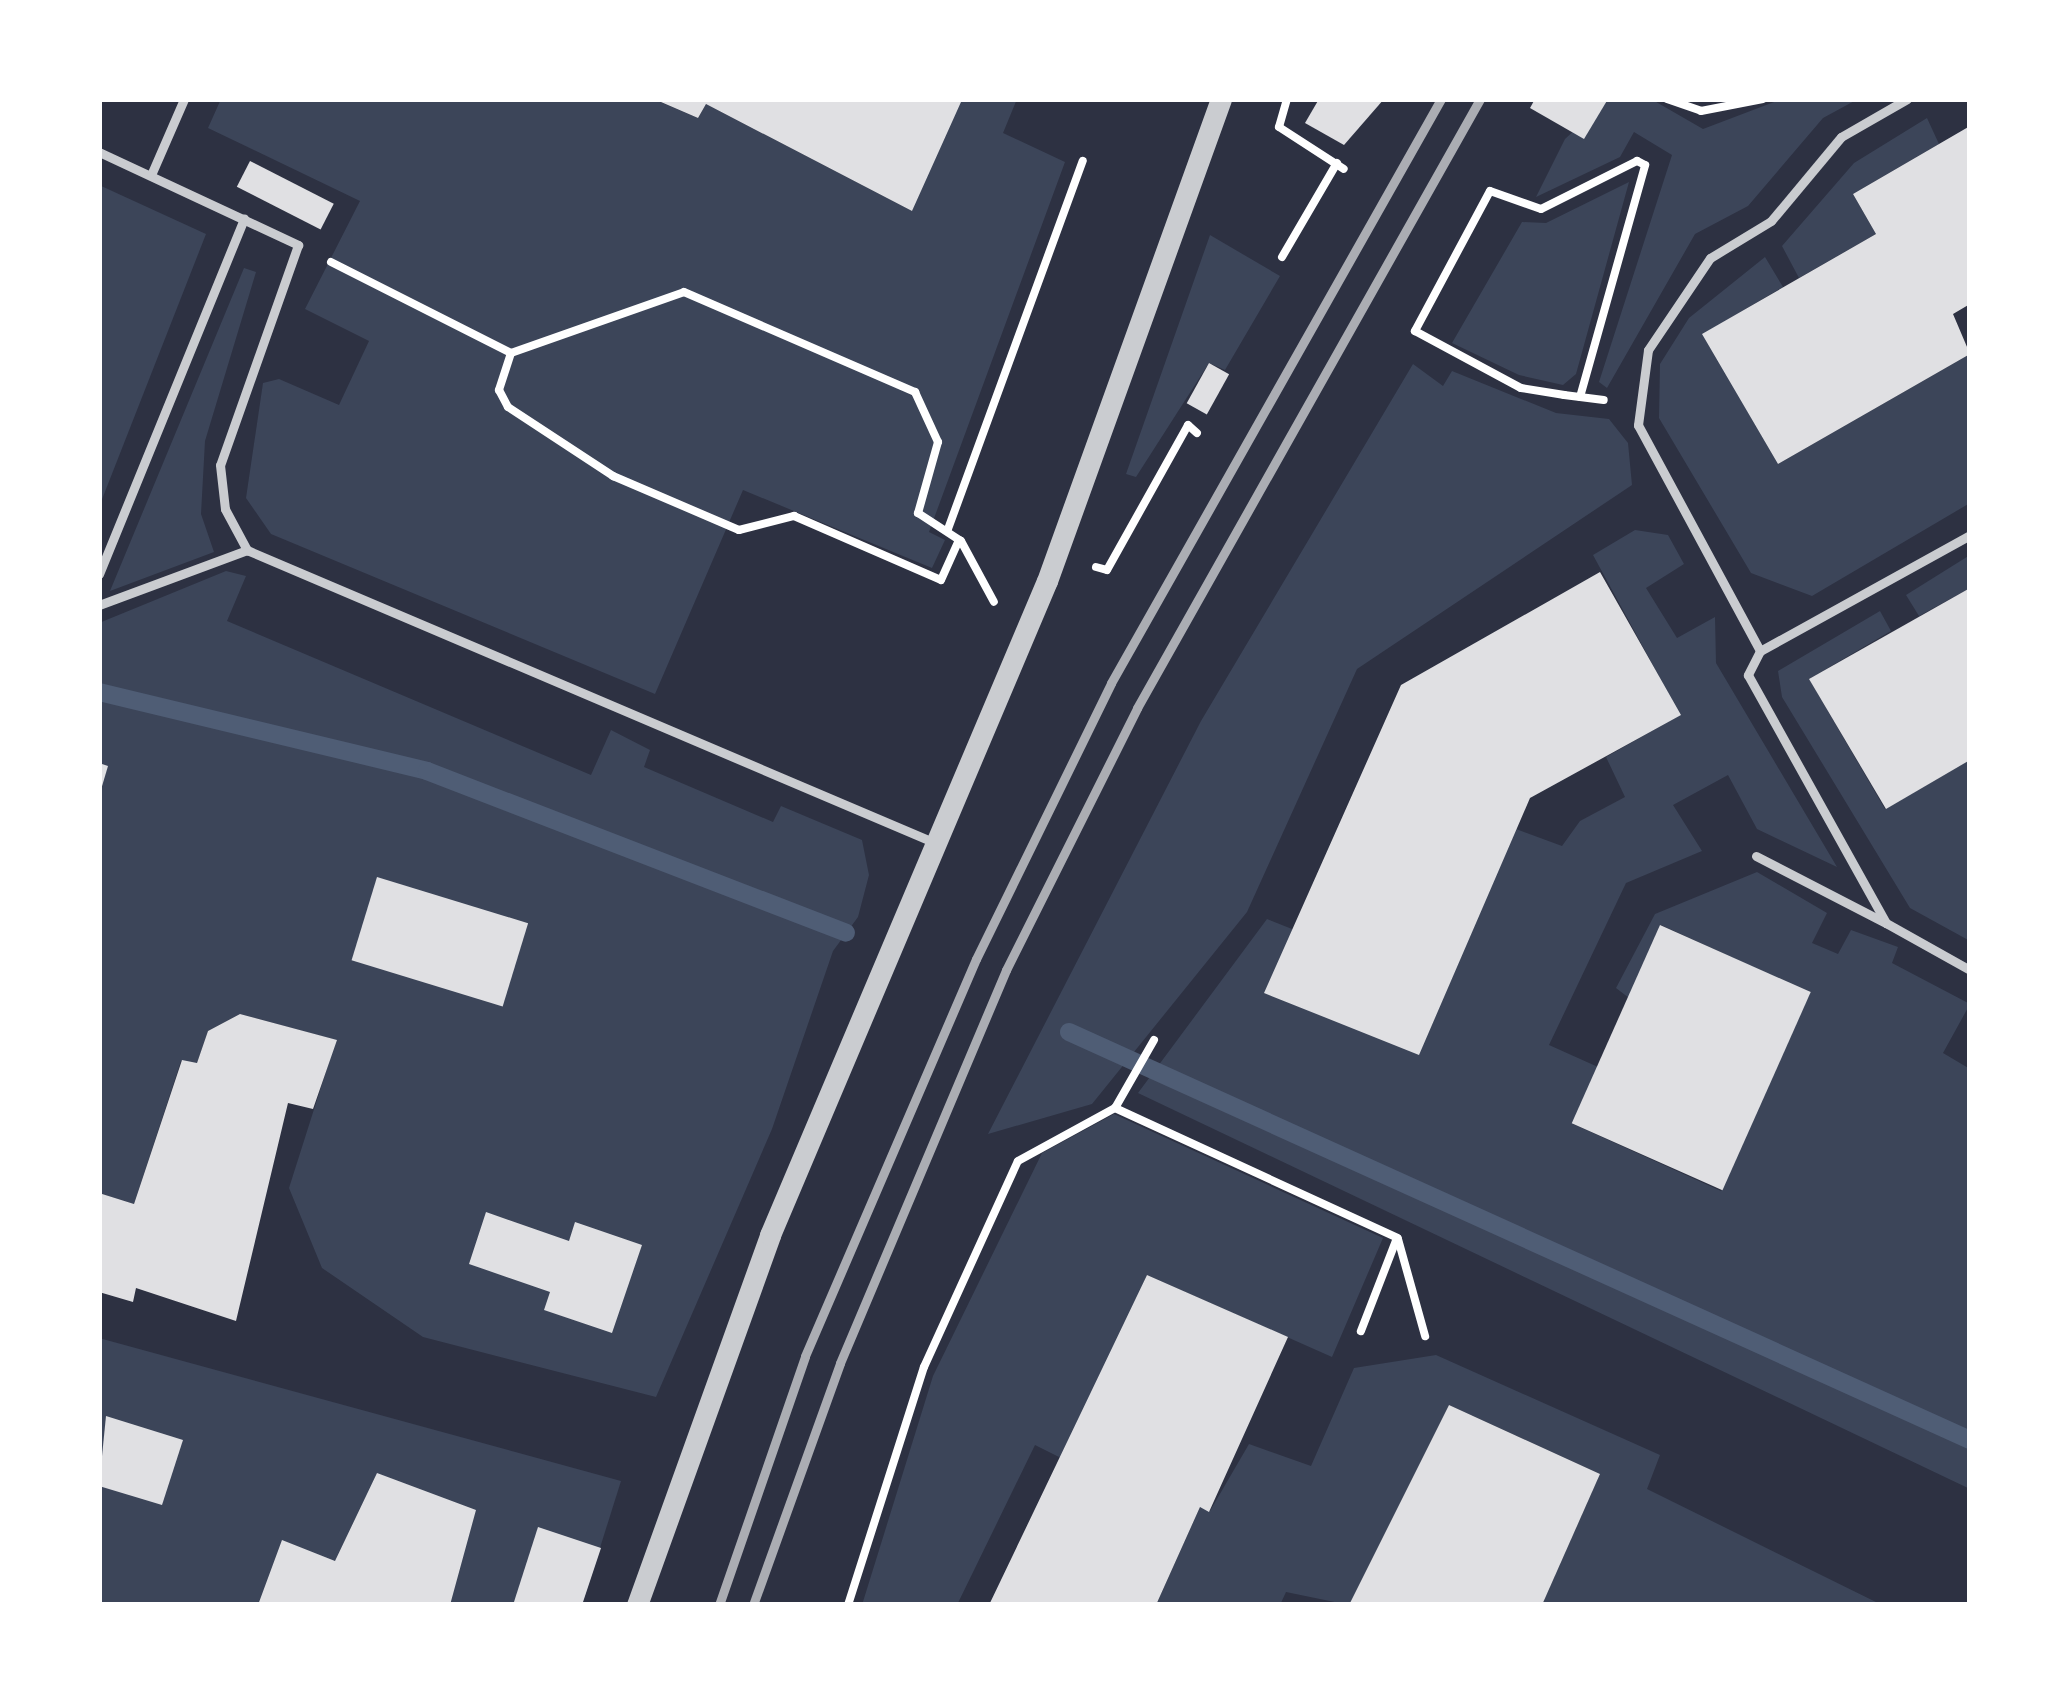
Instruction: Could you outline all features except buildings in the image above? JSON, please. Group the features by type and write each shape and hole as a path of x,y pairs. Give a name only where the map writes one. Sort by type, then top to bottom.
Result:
{"street":[{"path":"637,1605 770,1234 1032,617 1221,99"}],"lane":[{"path":"151,176 184,99"},
{"path":"1760,651 1666,486 1638,425 1648,350 1710,258 1771,221 1841,137 1907,99"},
{"path":"99,152 298,245 220,465 225,509 247,550 938,844"},
{"path":"99,574 244,218"},
{"path":"1886,923 1748,675 1760,651 1970,535"},
{"path":"99,605 247,550"},
{"path":"1756,856 1970,970"}],"path":[{"path":"1282,257 1341,166 1279,127 1287,99"},
{"path":"1667,99 1701,111 1763,99"},
{"path":"948,529 1083,161"},
{"path":"1580,398 1645,165 1541,209 1490,191 1415,331 1521,388 1580,398 1641,404"},
{"path":"298,245 512,353 684,292 915,392 938,442 918,514 948,529 958,540 986,598 1032,617"},
{"path":"512,353 499,390 526,427 739,530 794,516 941,580 958,540"},
{"path":"1081,587 1088,566 1107,570 1188,425 1198,433"},
{"path":"848,1605 924,1367 1018,1162 1115,1108 1154,1040"},
{"path":"1115,1108 1397,1238 1424,1336"},
{"path":"1361,1331 1397,1238"}],"shaded area":[{"path":"221,99 653,99 698,118 706,104 912,211 954,99 1017,99 1003,133 1065,162 929,532 945,540 932,568 743,490 655,694 271,534 246,498 263,383 279,379 339,405 369,341 305,309 360,201 208,128"},
{"path":"1608,99 1651,99 1703,129 1782,99 1858,99 1823,118 1748,206 1695,234 1607,388 1599,382 1672,155 1634,132 1620,157 1536,197 1565,139"},
{"path":"1927,118 1939,144 1853,194 1876,234 1799,278 1782,246 1854,163"},
{"path":"1629,182 1576,374 1563,385 1519,375 1452,343 1522,222 1546,223"},
{"path":"99,185 206,234 99,507"},
{"path":"1210,235 1280,276 1225,370 1209,363 1136,477 1126,474"},
{"path":"1765,257 1783,287 1703,334 1778,464 1970,354 1970,503 1812,596 1751,573 1659,418 1660,364 1689,318"},
{"path":"244,268 256,272 205,441 201,514 214,552 110,591"},
{"path":"1413,364 1443,386 1452,371 1556,413 1609,419 1628,443 1632,485 1357,669 1247,912 1092,1104 988,1134 1201,721"},
{"path":"1635,530 1668,535 1684,564 1646,588 1677,638 1715,617 1716,663 1837,867 1757,829 1728,775 1673,805 1702,851 1626,883 1549,1045 1598,1067 1573,1124 1721,1191 1810,993 1661,925 1629,998 1616,988 1655,914 1757,872 1827,913 1812,943 1838,954 1851,930 1898,947 1892,963 1970,1004 1943,1053 1970,1069 1970,1489 1138,1093 1267,919 1292,929 1419,1054 1516,829 1562,846 1580,821 1625,797 1606,757 1680,715 1593,555"},
{"path":"1970,555 1970,588 1919,616 1906,595"},
{"path":"226,571 246,576 227,621 591,775 611,730 650,750 644,767 773,822 781,806 862,840 869,875 858,917 833,951 772,1129 656,1397 423,1337 322,1268 289,1188 336,1040 240,1014 208,1031 197,1063 181,1061 134,1204 99,1193 99,623"},
{"path":"1880,611 1891,631 1809,679 1885,809 1970,760 1970,941 1910,908 1782,697 1778,671"},
{"path":"1114,1114 1383,1238 1332,1357 1147,1275 1065,1460 1035,1445 957,1605 862,1605 933,1376 1042,1153"},
{"path":"99,1338 621,1481 582,1605 99,1605"},
{"path":"1436,1355 1660,1455 1647,1489 1882,1605 1542,1605 1600,1474 1449,1405 1349,1605 1286,1592 1280,1605 1156,1605 1200,1507 1210,1511 1249,1444 1311,1466 1354,1368"}],"waterway":[{"path":"99,692 427,771 846,933"},
{"path":"1069,1032 1970,1440"}],"railway":[{"path":"719,1605 805,1356 976,959 1111,683 1441,99"},
{"path":"753,1605 840,1363 1006,970 1137,708 1480,99"}]}
